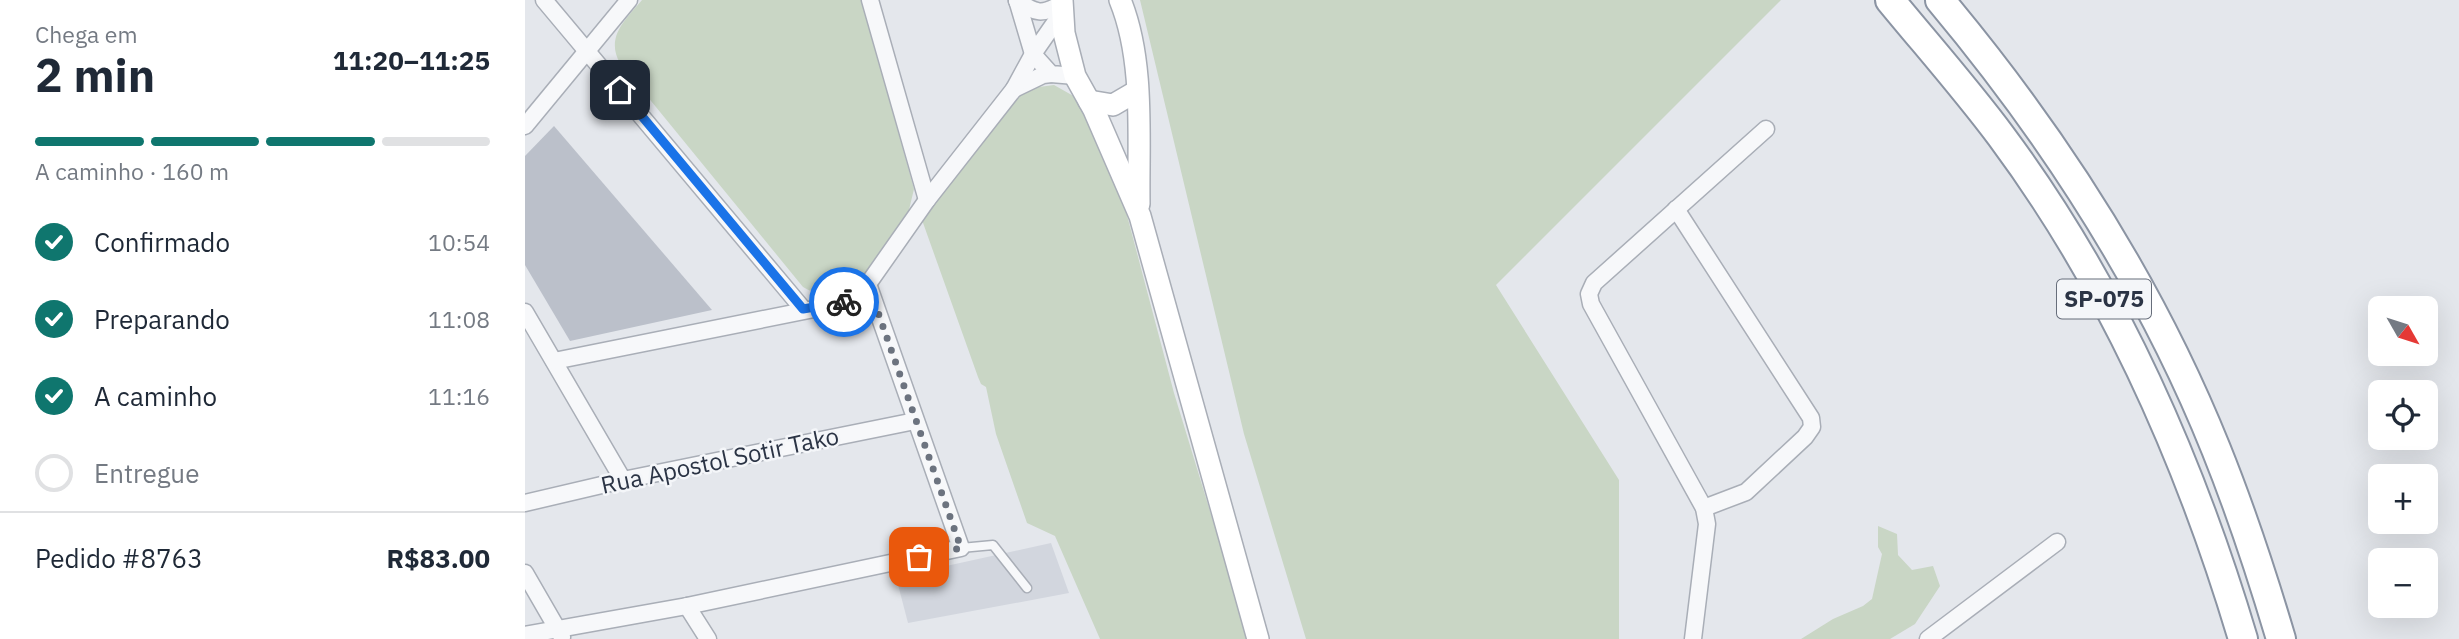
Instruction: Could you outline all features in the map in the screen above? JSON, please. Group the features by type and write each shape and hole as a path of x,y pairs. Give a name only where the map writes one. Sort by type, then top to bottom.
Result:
{"highway":[{"name":"SP-075","path":"1890,0 2001,136 2069,238 2109,309 2178,454 2209,533 2243,639"},
{"name":"SP-075","path":"1940,0 2004,79 2054,149 2130,270 2217,449 2266,587 2281,639"}],"main road":[{"path":"1120,0 1135,53 1140,216"},
{"path":"1062,4 1066,42 1075,76 1090,101 1140,216 1258,639"},
{"path":"1090,101 1113,106 1137,91"}],"street":[{"path":"544,0 803,309"},
{"path":"525,127 629,0"},
{"path":"870,0 927,200"},
{"path":"1017,0 1030,9 1042,12 1062,4"},
{"path":"1017,0 1033,54 1051,74"},
{"path":"554,361 803,309 839,304 857,296 927,200 1014,89 1062,4"},
{"path":"1014,89 1043,75 1075,76"},
{"path":"1693,639 1707,524 1705,508 1591,304 1589,294 1594,283 1766,128"},
{"path":"1676,209 1811,418 1812,427 1805,438 1746,492 1705,508"},
{"path":"525,635 561,634 961,548 868,284"},
{"path":"525,312 622,480"},
{"name":"Rua Apostol Sotir Tako","path":"525,503 622,480 915,421"},
{"path":"1940,635 2057,542"},
{"path":"525,573 561,634"},
{"path":"687,606 708,639"}],"lane":[{"path":"961,548 993,545 1027,588"}],"shaded area":[{"path":"1051,543 1069,593 908,623 896,577"}],"green space":[{"path":"642,0 862,0 914,189 908,214 857,285 830,294 817,293 803,287 620,63 616,54 616,37 624,21"},
{"path":"1140,0 1781,0 1496,285 1619,480 1619,639 1306,639 1244,434"},
{"path":"1054,85 1077,98 1119,185 1174,393 1249,639 1100,639 1055,536 1027,523 996,434 986,387 978,377 922,220 1024,89"},
{"path":"1878,526 1897,534 1898,555 1912,570 1933,566 1940,586 1915,624 1890,639 1801,639 1872,599 1882,554 1878,547"}],"building":[{"path":"554,126 712,310 570,341 525,265 525,156"}],"way so far":[{"path":"844,302 857,296 868,284 961,548 919,557"}],"route":[{"path":"620,90 803,309 844,302"}]}
